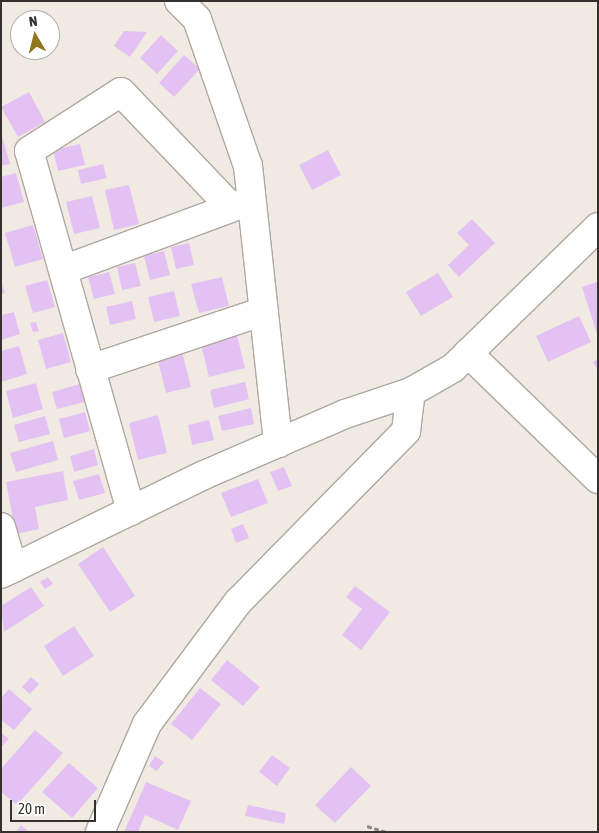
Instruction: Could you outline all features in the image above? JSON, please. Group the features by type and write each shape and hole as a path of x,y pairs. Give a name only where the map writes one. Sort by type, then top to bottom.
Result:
{"street":[{"path":"179,1 197,19 248,166 241,203 264,310 278,443"},
{"path":"131,511 29,151 121,92 241,203"},
{"path":"63,270 241,203"},
{"path":"1,527 7,571 278,443 345,414 411,392 452,368 598,227"},
{"path":"90,369 264,310"},
{"path":"468,353 598,479"},
{"path":"100,832 147,724 238,602 406,431 411,392"}],"path":[{"path":"367,826 387,832"}],"building":[{"path":"124,31 147,32 130,57 114,46"},
{"path":"161,35 178,51 157,74 140,58"},
{"path":"184,55 200,69 174,97 159,83"},
{"path":"29,92 45,122 18,137 1,107"},
{"path":"1,137 10,164 1,166"},
{"path":"80,144 85,165 58,171 53,150"},
{"path":"328,150 341,175 312,190 299,165"},
{"path":"103,164 107,178 81,184 78,170"},
{"path":"16,173 24,202 1,208 1,177"},
{"path":"129,185 139,224 114,230 105,190"},
{"path":"92,196 100,228 74,234 66,202"},
{"path":"472,219 495,243 459,277 448,265 469,245 457,233"},
{"path":"33,225 43,259 15,267 5,233"},
{"path":"189,243 194,265 176,269 171,247"},
{"path":"164,251 170,275 150,280 144,256"},
{"path":"135,263 141,286 122,290 117,267"},
{"path":"109,272 115,294 94,299 88,277"},
{"path":"438,273 453,297 421,316 406,292"},
{"path":"222,277 229,306 199,313 191,284"},
{"path":"47,280 55,307 33,313 25,286"},
{"path":"1,281 5,293 1,294"},
{"path":"597,282 598,285 597,334 582,287"},
{"path":"174,291 180,316 154,322 148,297"},
{"path":"132,301 136,319 110,325 106,307"},
{"path":"14,312 20,334 1,340 1,315"},
{"path":"579,316 591,342 548,362 536,336"},
{"path":"36,322 39,331 33,332 30,323"},
{"path":"63,333 71,362 46,369 38,340"},
{"path":"237,335 245,368 209,377 201,344"},
{"path":"19,346 27,374 1,382 1,351"},
{"path":"182,351 191,387 166,393 157,357"},
{"path":"598,359 598,371 593,362"},
{"path":"245,382 249,399 214,408 210,390"},
{"path":"36,383 43,409 13,418 6,391"},
{"path":"80,384 85,402 57,409 52,392"},
{"path":"251,408 254,424 222,431 218,416"},
{"path":"85,412 90,431 64,438 59,419"},
{"path":"158,415 167,453 138,460 129,423"},
{"path":"45,416 50,434 19,442 14,425"},
{"path":"209,420 214,440 192,445 188,425"},
{"path":"53,441 58,460 16,472 10,453"},
{"path":"94,449 98,465 74,472 70,456"},
{"path":"284,467 292,486 278,491 270,472"},
{"path":"63,471 68,500 35,507 39,529 16,534 6,482"},
{"path":"99,474 105,493 79,500 73,481"},
{"path":"258,479 268,503 231,517 221,493"},
{"path":"243,524 249,538 236,543 231,529"},
{"path":"103,547 135,596 110,612 78,564"},
{"path":"48,577 53,584 45,589 40,582"},
{"path":"355,586 390,612 361,650 342,635 362,609 346,597"},
{"path":"31,587 44,606 4,632 1,606"},
{"path":"74,626 94,656 63,676 44,646"},
{"path":"227,660 260,687 243,706 211,680"},
{"path":"31,677 39,684 30,694 22,687"},
{"path":"200,688 221,704 192,740 171,724"},
{"path":"9,689 32,709 14,730 1,720 1,698"},
{"path":"35,730 63,753 17,805 1,792 1,769"},
{"path":"1,733 9,739 1,747"},
{"path":"272,755 290,768 277,786 259,772"},
{"path":"155,756 164,762 157,771 149,766"},
{"path":"69,763 98,788 72,818 42,792"},
{"path":"351,767 371,786 335,823 315,805"},
{"path":"146,782 191,801 178,830 145,815 138,832 124,832"},
{"path":"248,805 286,813 284,824 245,816"},
{"path":"21,825 29,832 16,832"}]}
